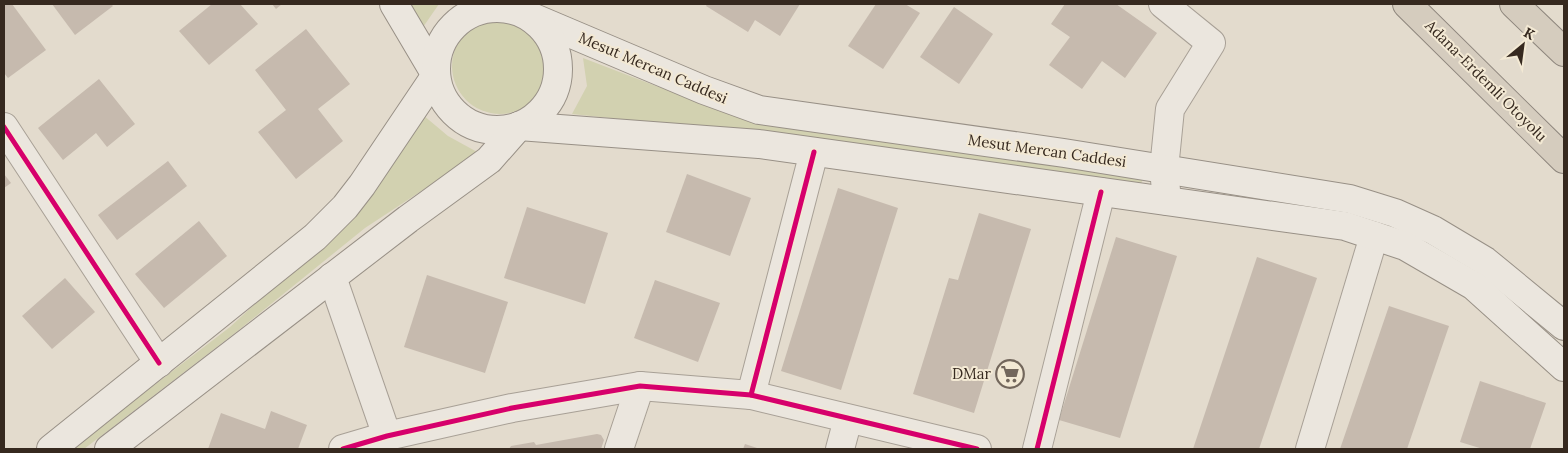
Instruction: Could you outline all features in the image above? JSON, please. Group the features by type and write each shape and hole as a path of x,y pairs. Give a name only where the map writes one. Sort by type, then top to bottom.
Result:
{"highway":[{"name":"Adana-Erdemli Otoyolu","path":"1407,4 1564,159"},
{"path":"1514,4 1564,52"}],"main road":[{"path":"394,4 436,75 441,93 451,109 465,121 482,128 501,130 519,126 760,144 1345,226 1405,246 1474,286 1564,367"},
{"path":"1163,4 1211,43 1170,109 1164,169 1167,201"},
{"path":"51,449 315,237 345,207 362,185 436,75 437,56 444,38 456,23 472,12 490,7 521,9 543,27 554,44 559,63 558,83 550,102 536,116 519,126 489,160 408,218 109,449"},
{"name":"Mesut Mercan Caddesi","path":"521,9 704,90 759,110 1064,153 1350,199 1395,213 1433,230 1485,261 1564,326"},
{"path":"4,127 159,363"},
{"path":"751,395 814,152"},
{"path":"1037,449 1101,192"},
{"path":"1310,449 1374,236"},
{"path":"332,277 387,436"},
{"path":"619,449 640,386"},
{"path":"343,449 387,436 512,408 640,386 751,395 977,449"},
{"path":"840,449 848,418"}],"green space":[{"path":"406,4 439,4 421,30"},
{"path":"500,18 518,22 534,32 544,48 548,66 544,84 534,100 518,110 500,114 482,110 466,100 456,84 452,66 456,48 466,32 482,22"},
{"path":"583,58 656,86 765,123 1145,174 1140,186 763,134 572,114 587,86"},
{"path":"423,115 448,136 479,153 365,228 235,333 84,449 71,449 230,327 354,212"}],"building":[{"path":"4,4 12,4 46,50 8,78 4,73"},
{"path":"52,4 111,4 113,6 75,35"},
{"path":"212,4 240,4 258,24 209,65 179,31"},
{"path":"272,4 282,4 276,9"},
{"path":"707,4 800,4 780,36 755,20 748,32 706,6"},
{"path":"876,4 905,4 920,13 883,69 848,46"},
{"path":"1065,4 1116,4 1157,33 1125,78 1102,61 1082,89 1049,65 1070,37 1051,24"},
{"path":"954,7 993,34 959,84 920,57"},
{"path":"306,29 350,84 318,109 343,141 296,179 258,132 286,110 255,70"},
{"path":"99,79 135,124 107,147 96,133 63,160 38,128"},
{"path":"168,161 187,186 117,240 98,215"},
{"path":"4,174 11,183 4,188"},
{"path":"687,174 751,198 730,256 666,232"},
{"path":"838,188 898,208 841,390 781,371"},
{"path":"527,207 608,233 585,304 504,278"},
{"path":"979,213 1031,229 974,413 913,394 949,278 958,280"},
{"path":"199,221 227,256 164,308 135,274"},
{"path":"1116,237 1177,256 1120,438 1059,420"},
{"path":"1257,257 1317,278 1259,449 1193,449"},
{"path":"427,275 508,302 485,373 404,347"},
{"path":"65,278 95,312 52,349 22,316"},
{"path":"655,280 720,303 698,362 634,338"},
{"path":"1389,306 1449,326 1407,449 1340,449"},
{"path":"1480,381 1546,403 1530,449 1483,449 1460,442"},
{"path":"271,411 307,425 298,449 208,449 221,413 265,429"},
{"path":"597,434 601,435 604,440 601,449 509,449 511,446 534,442 536,445"},
{"path":"745,444 760,449 743,449"}],"cycle path":[{"path":"4,127 159,363"},
{"path":"751,395 814,152"},
{"path":"1037,449 1101,192"},
{"path":"343,449 387,436 512,408 640,386 751,395 977,449"}],"place":[{"name":"DMar","path":"1010,374"}]}
